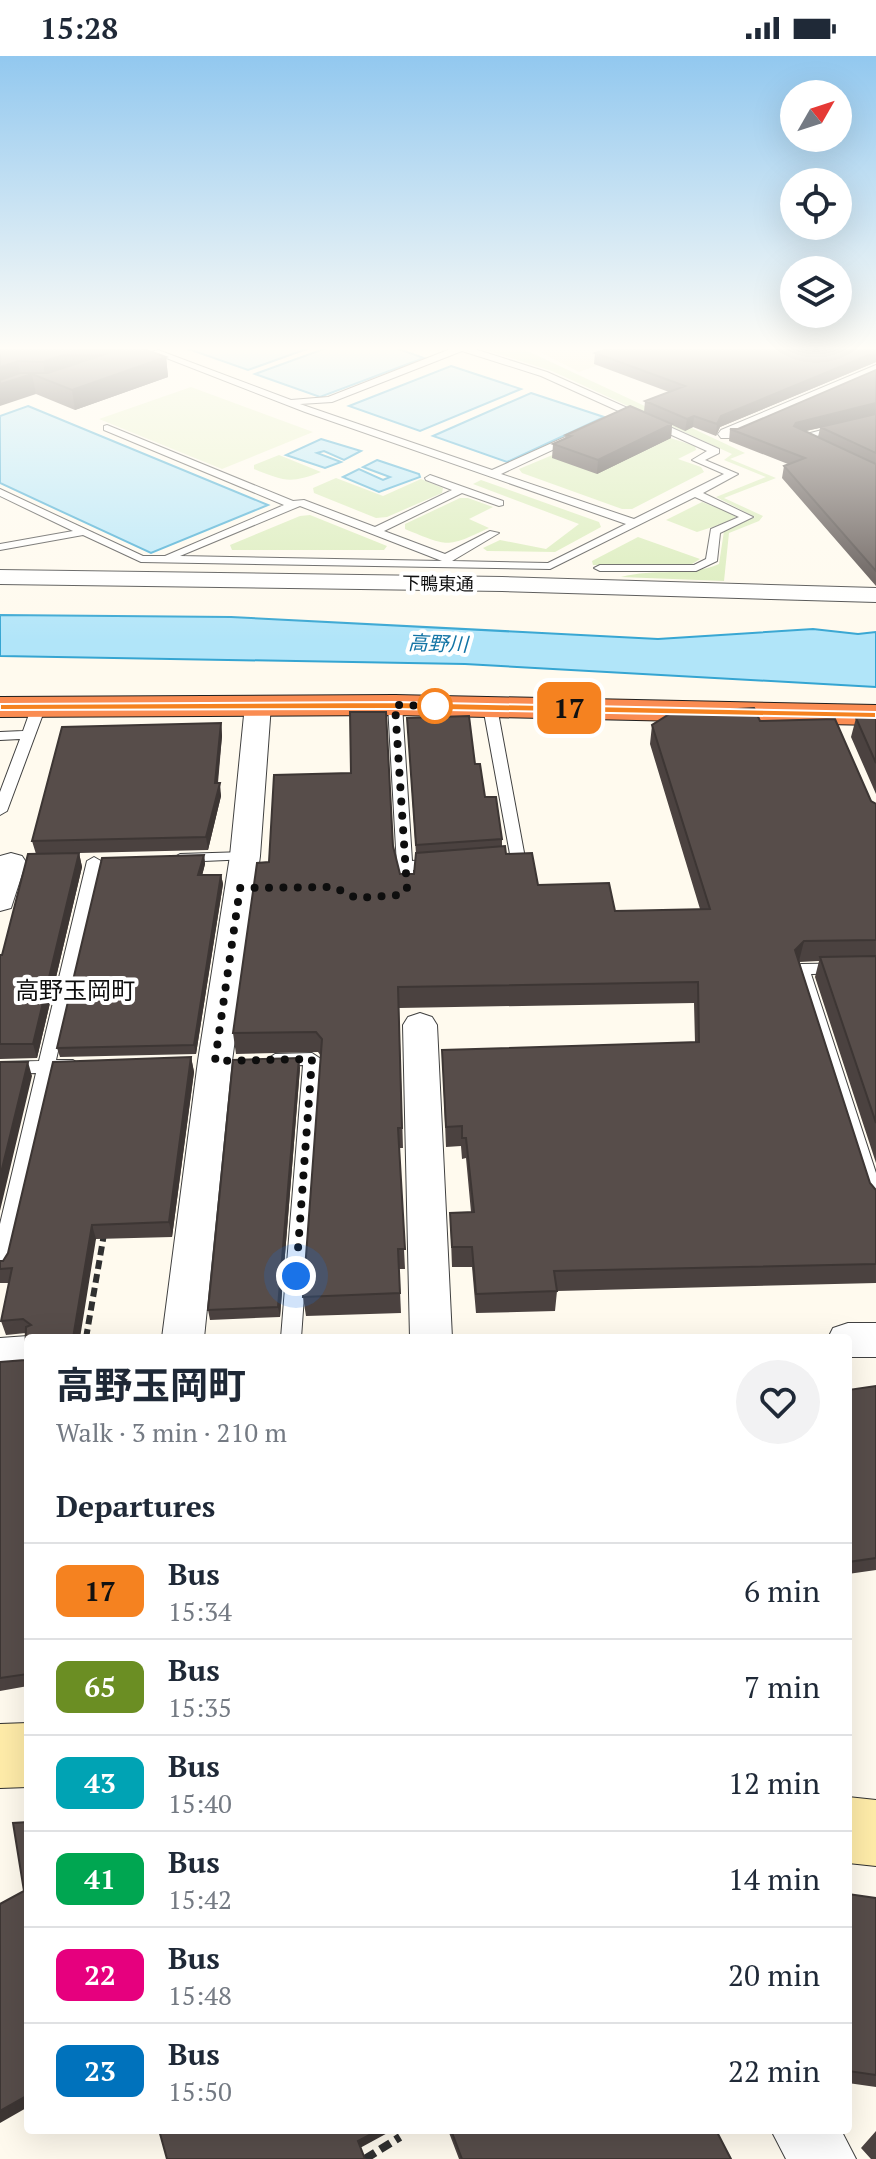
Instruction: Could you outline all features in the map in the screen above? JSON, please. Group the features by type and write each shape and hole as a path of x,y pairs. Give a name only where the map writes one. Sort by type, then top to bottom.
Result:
{"highway":[{"path":"0,707 34,721 258,705 490,707 831,719 876,715"}],"street":[{"name":"下鴨東通","path":"0,577 502,584 876,595"},
{"path":"183,1334 215,1061 245,856 258,705"},
{"path":"0,901 12,862"},
{"path":"420,1025 431,1334"},
{"path":"852,1340 876,1340"},
{"path":"0,1356 24,1354"},
{"path":"0,1756 24,1755"},
{"path":"852,1830 876,1833"},
{"path":"805,2134 825,2159"}],"lane":[{"path":"146,444 293,505"},
{"path":"409,444 634,523"},
{"path":"494,473 558,444"},
{"path":"0,492 141,559 550,566 733,474 697,460 715,451 699,444"},
{"path":"430,478 499,503"},
{"path":"375,531 462,489"},
{"path":"600,568 696,568 711,561 715,531 748,517 694,493"},
{"path":"166,559 300,502 462,564"},
{"path":"0,547 83,532"},
{"path":"446,558 494,533"},
{"path":"395,705 407,889"},
{"path":"490,707 518,858 490,860"},
{"path":"0,736 34,721"},
{"path":"0,811 34,721"},
{"path":"165,859 245,856"},
{"path":"0,1266 94,861"},
{"path":"405,866 447,863"},
{"path":"876,968 801,969 876,1202"},
{"path":"256,1060 312,1059 291,1334"},
{"path":"0,1068 86,1065"}],"path":[{"path":"87,1334 104,1231"},
{"path":"368,2158 400,2137"}],"green space":[{"path":"161,444 283,444 222,469"},
{"path":"579,444 689,444 696,450 678,459 701,467 704,472 632,509 622,509 522,473 519,469"},
{"path":"711,444 726,444 745,453 730,459 776,478 724,498 763,516 759,521 729,533 724,581 621,577 696,570 719,564 724,531 755,517 716,497 766,477 724,460 732,454"},
{"path":"279,455 321,472 287,480 254,469 254,465"},
{"path":"336,478 383,496 421,479 443,488 442,493 387,517 376,518 314,493 313,488"},
{"path":"481,480 599,522 601,527 555,552 487,551 483,548 500,540 546,549 579,524 473,484"},
{"path":"460,498 493,507 469,519 489,528 447,543 405,529 405,524"},
{"path":"702,502 736,515 734,520 697,532 666,520"},
{"path":"310,515 387,546 384,550 232,550 230,545 300,516"},
{"path":"638,537 700,559 692,564 593,565 592,561"}],"water":[{"path":"0,444 120,444 268,505 151,553 0,483"},
{"path":"310,444 338,444 361,451 344,460 324,451 317,453 341,462 325,468 286,455"},
{"path":"456,444 545,444 507,462"},
{"path":"377,460 419,474 420,477 379,492 343,477 359,469 383,480 390,477 363,467"},
{"name":"高野川","path":"0,615 231,617 658,639 813,629 858,634 876,632 876,687 465,664 0,656"}],"building":[{"path":"553,444 631,444 598,460"},
{"path":"769,444 833,444 876,464 876,571 784,466 805,458"},
{"path":"857,444 876,444 876,453"},
{"path":"754,708 760,721 835,719 871,801 876,804 876,940 804,941 795,950 870,1183 876,1190 876,1264 554,1271 557,1291 476,1294 472,1247 452,1247 450,1213 474,1212 466,1138 462,1138 462,1126 446,1127 442,1050 699,1042 698,982 398,987 402,1128 398,1128 405,1249 398,1249 400,1293 303,1297 322,1039 316,1032 233,1033 257,863 269,862 274,775 351,773 350,712 386,712 393,846 400,874 414,874 416,853 505,846 506,854 532,853 538,885 609,883 615,911 710,909 652,725 671,713"},
{"path":"469,716 475,764 480,764 485,797 496,797 502,839 416,845 407,718"},
{"path":"876,717 876,763 856,718"},
{"path":"221,723 215,783 220,783 206,837 32,841 62,727"},
{"path":"79,853 33,1044 0,1044 0,955 28,854"},
{"path":"204,855 198,875 221,875 194,1045 57,1048 102,858"},
{"path":"876,956 876,1123 820,957"},
{"path":"191,1057 169,1222 92,1225 74,1334 26,1334 26,1327 31,1325 23,1319 1,1321 12,1268 0,1269 0,1261 8,1253 53,1062"},
{"path":"299,1058 278,1307 208,1310 233,1060"},
{"path":"0,1062 28,1062 0,1177"},
{"path":"24,1360 24,1675 0,1678 0,1362"},
{"path":"876,1386 876,1558 852,1561 852,1389"},
{"path":"24,1822 24,1891 13,1823"},
{"path":"24,1891 24,2097 0,2111 0,1904"},
{"path":"852,1895 876,1898 876,2075 852,2072"},
{"path":"160,2134 371,2134 358,2141 365,2159 167,2159"},
{"path":"453,2134 718,2134 731,2159 462,2159"}],"bus line":[{"name":"17","path":"0,707 395,705 876,715"}],"district":[{"name":"高野玉岡町","path":"75,990"}],"route":[{"path":"296,1276 312,1059 215,1061 240,888 334,887 356,898 399,895 407,889 395,705 435,706"}]}
